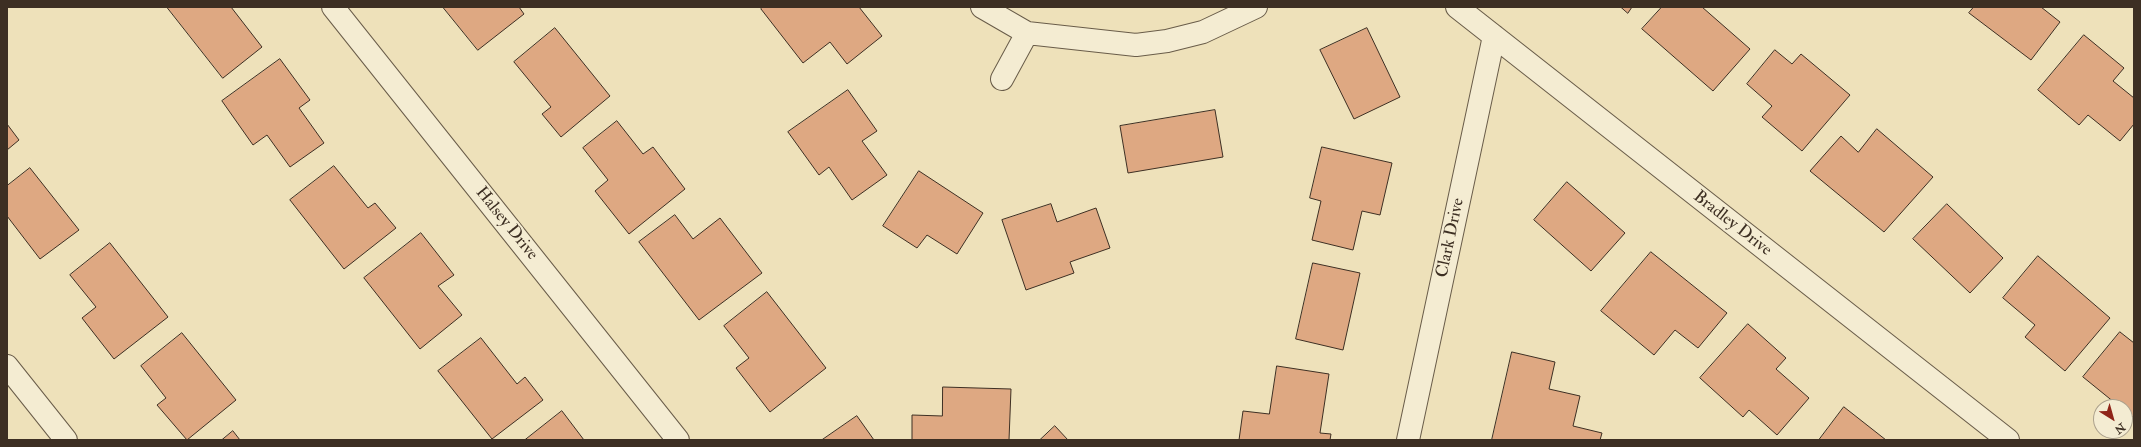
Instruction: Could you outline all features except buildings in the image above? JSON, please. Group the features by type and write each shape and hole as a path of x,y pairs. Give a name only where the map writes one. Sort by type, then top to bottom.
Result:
{"street":[{"name":"Halsey Drive","path":"333,7 678,440"},
{"path":"982,7 1027,33 1136,44 1159,42 1203,32 1256,7"},
{"name":"Bradley Drive","path":"1457,7 2008,440"},
{"path":"1002,79 1027,33"},
{"name":"Clark Drive","path":"1408,440 1494,36"},
{"path":"7,366 66,440"}]}
